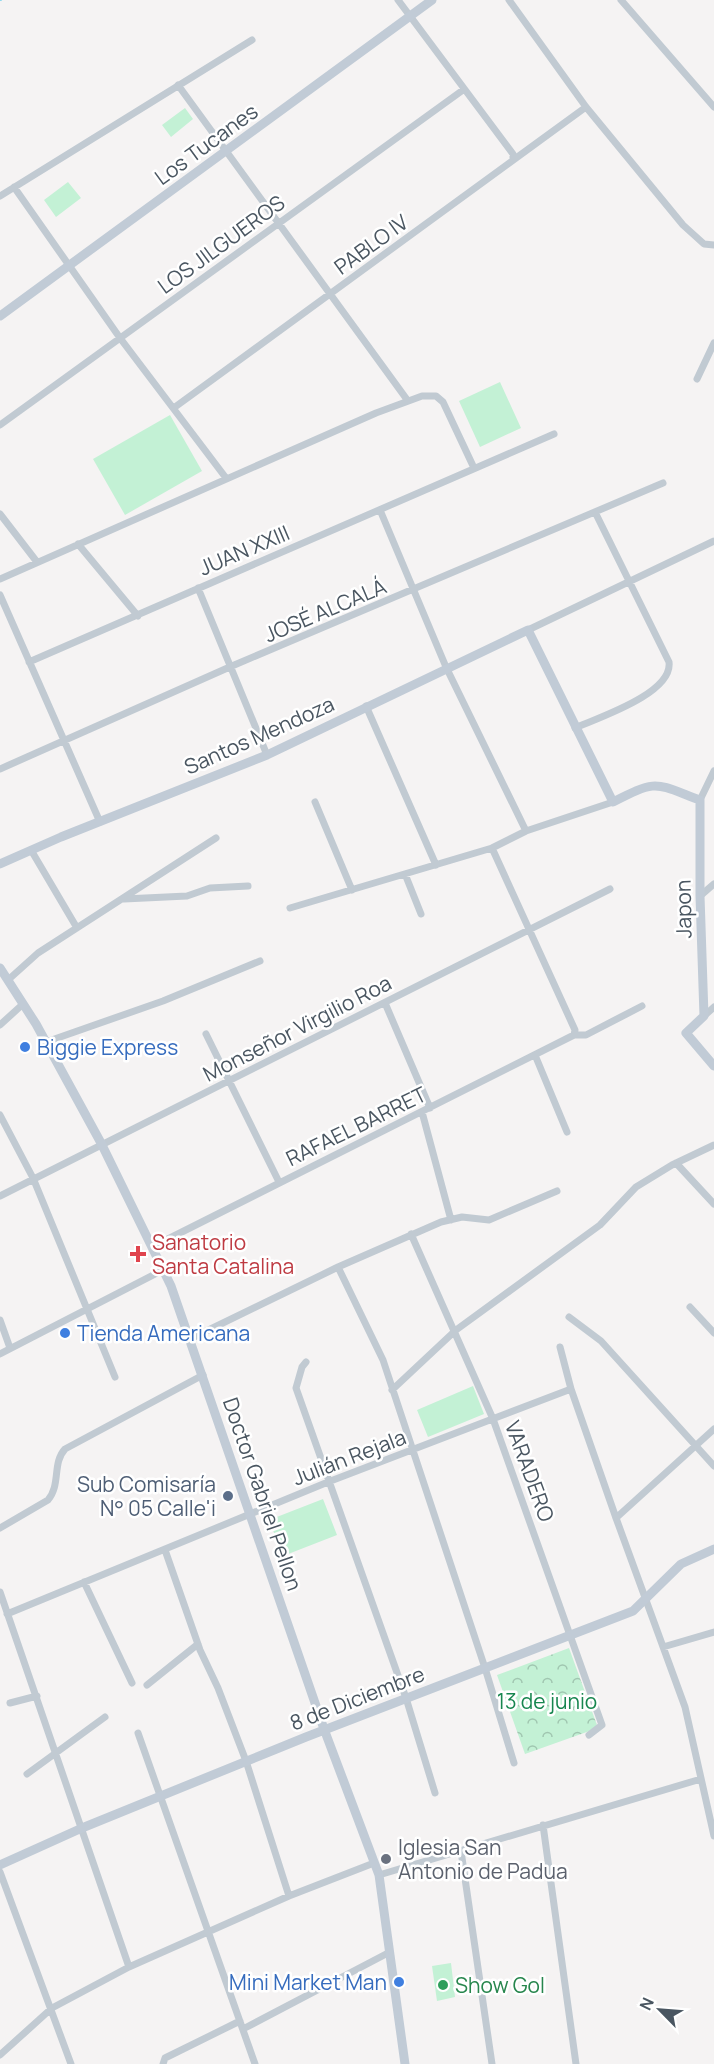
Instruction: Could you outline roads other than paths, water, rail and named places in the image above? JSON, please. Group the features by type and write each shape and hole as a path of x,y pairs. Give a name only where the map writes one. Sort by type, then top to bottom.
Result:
{"street":[{"path":"398,0 513,154 513,159"},
{"name":"Los Tucanes","path":"0,316 228,152 432,0"},
{"path":"509,0 586,107 683,225 704,244 714,245"},
{"path":"621,0 714,107"},
{"path":"0,196 252,40"},
{"path":"178,85 408,401"},
{"name":"LOS JILGUEROS","path":"0,425 463,90"},
{"name":"PABLO IV","path":"175,407 586,107"},
{"path":"14,187 120,338 175,407 226,478"},
{"path":"697,379 714,344"},
{"path":"0,579 226,478 408,401 431,395 440,399 474,468"},
{"name":"JUAN XXIII","path":"29,662 554,434"},
{"name":"JOSÉ ALCALÁ","path":"0,769 231,666 413,591 663,483"},
{"path":"380,510 446,667 526,831"},
{"path":"575,728 652,692 664,681 670,671 669,662 594,512"},
{"path":"0,514 37,562"},
{"path":"613,802 528,630 714,541"},
{"path":"78,544 138,616"},
{"path":"198,588 267,755"},
{"path":"0,595 100,822"},
{"name":"Santos Mendoza","path":"0,864 267,755 446,667 528,630"},
{"path":"366,706 436,865"},
{"path":"290,908 492,848 526,831 613,802 643,786 658,784 700,800 714,771"},
{"name":"Japon","path":"700,800 699,896 704,1016"},
{"path":"315,802 352,890"},
{"path":"8,980 38,953 216,838"},
{"path":"492,848 574,1030 574,1035"},
{"path":"31,850 77,928"},
{"path":"405,874 421,914"},
{"path":"699,896 714,884"},
{"path":"122,899 186,896 210,888 248,886"},
{"name":"Monseñor Virgilio Roa","path":"0,1196 101,1143 230,1081 610,890"},
{"path":"46,1042 163,1001 260,961"},
{"name":"Doctor Gabriel Pellon","path":"0,968 46,1042 101,1143 163,1270 190,1339 324,1729 379,1875 405,2064"},
{"path":"384,1003 430,1108"},
{"path":"0,1025 23,1004"},
{"name":"RAFAEL BARRET","path":"152,1246 574,1035 586,1035 642,1006"},
{"path":"714,1007 686,1033 714,1066"},
{"path":"206,1034 279,1182"},
{"path":"535,1055 567,1132"},
{"path":"422,1112 451,1220"},
{"path":"0,1115 33,1178 89,1309 115,1377"},
{"path":"392,1390 456,1330 600,1225 636,1187 676,1163 714,1145"},
{"path":"676,1163 714,1204"},
{"path":"190,1339 411,1234 462,1217 489,1220 557,1191"},
{"name":"VARADERO","path":"411,1234 456,1330 493,1419 571,1633 602,1725 589,1735"},
{"path":"338,1267 377,1346 485,1668 514,1763"},
{"path":"0,1354 163,1270"},
{"path":"690,1307 714,1333"},
{"path":"569,1317 602,1341 714,1466"},
{"path":"0,1320 10,1348"},
{"path":"560,1347 616,1518 648,1599 685,1707 714,1836"},
{"path":"306,1362 302,1367 296,1388 406,1698 435,1793"},
{"path":"0,1528 48,1500 54,1494 59,1456 65,1449 203,1375"},
{"name":"Julián Rejala","path":"7,1614 328,1482 572,1389"},
{"path":"616,1518 714,1429"},
{"name":"8 de Diciembre","path":"0,1865 82,1828 324,1729 633,1611 648,1599 681,1564 714,1549"},
{"path":"165,1550 198,1644 218,1688 246,1761 289,1896"},
{"path":"84,1582 132,1683"},
{"path":"0,1592 129,1967"},
{"path":"663,1647 714,1632"},
{"path":"147,1685 198,1644"},
{"path":"10,1703 37,1696"},
{"path":"27,1774 105,1717"},
{"path":"138,1733 162,1795 255,2064"},
{"path":"379,1875 701,1779"},
{"path":"543,1825 576,2064"},
{"path":"462,1851 492,2064"},
{"path":"0,2055 51,2008 129,1967 289,1896 374,1863"},
{"path":"0,1872 71,2064"},
{"path":"243,2029 388,1953"},
{"path":"163,2064 165,2058 240,2021"}],"place":[{"name":"Biggie Express","path":"25,1047"},
{"name":"Sanatorio Santa Catalina","path":"138,1254"},
{"name":"Tienda Americana","path":"65,1333"},
{"name":"Sub Comisaría N° 05 Calle'i","path":"228,1496"},
{"name":"Iglesia San Antonio de Padua","path":"386,1859"},
{"name":"Mini Market Man","path":"399,1982"},
{"name":"Show Gol","path":"443,1985"}],"park label":[{"name":"13 de junio","path":"547,1701"}]}
